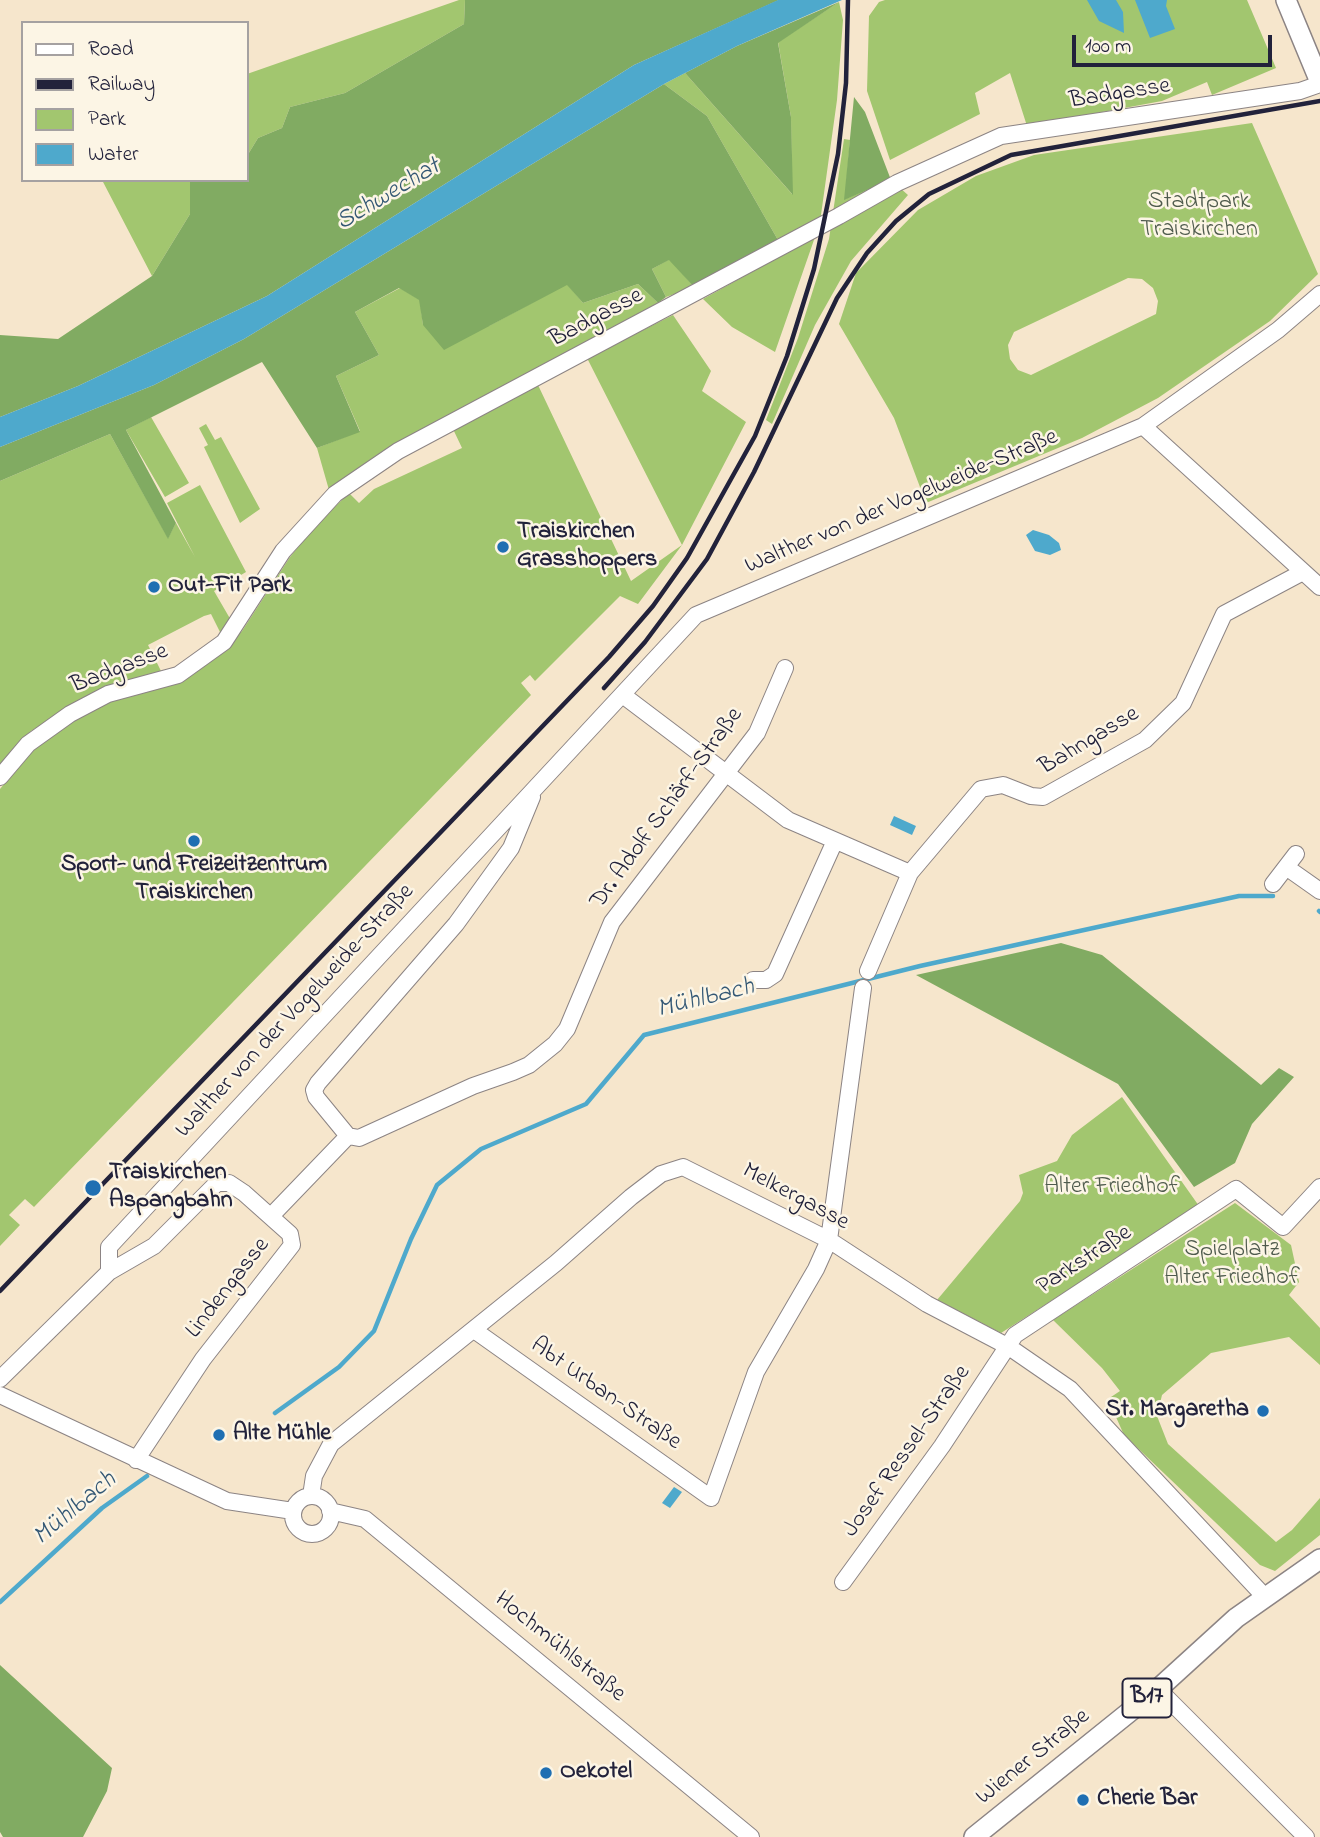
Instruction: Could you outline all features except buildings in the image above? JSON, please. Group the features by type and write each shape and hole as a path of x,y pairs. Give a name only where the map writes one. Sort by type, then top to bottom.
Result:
{"main road":[{"path":"1286,0 1320,83"},
{"name":"Wiener Straße","path":"974,1837 1158,1689 1236,1618 1320,1559"}],"street":[{"name":"Badgasse","path":"0,777 28,744 70,713 108,694 178,675 224,642 283,551 335,494 398,451 897,183 1001,136 1300,91 1320,83"},
{"name":"Walther von der Vogelweide-Straße","path":"108,1272 109,1247 624,696 696,615 1143,426 1278,330 1320,294"},
{"path":"1143,426 1320,587"},
{"name":"Bahngasse","path":"868,971 909,873 981,789 1003,785 1031,796 1043,797 1145,740 1183,703 1224,614 1303,572"},
{"name":"Dr. Adolf Schärf-Straße","path":"348,1136 359,1138 473,1086 529,1065 567,1029 612,922 757,733 785,668"},
{"path":"624,696 788,820 834,843 909,873"},
{"name":"Walther von der Vogelweide-Straße","path":"348,1136 316,1097 314,1090 456,924 511,848 534,791"},
{"path":"752,980 765,980 775,974 834,843"},
{"path":"1273,884 1291,860 1320,891"},
{"path":"829,1240 863,988"},
{"name":"Lindengasse","path":"136,1460 203,1359 292,1245 290,1234 271,1216 348,1136"},
{"name":"Melkergasse","path":"311,1496 314,1476 331,1444 474,1330 631,1197 662,1174 675,1169 694,1171 829,1240 927,1304 1009,1347 1070,1389 1265,1597"},
{"path":"0,1379 108,1272 154,1246 217,1183 229,1183 271,1216"},
{"name":"Parkstraße","path":"1009,1347 1015,1335 1236,1189 1283,1227 1320,1187"},
{"name":"Abt Urban-Straße","path":"474,1330 711,1498 756,1372 816,1269 829,1240"},
{"name":"Josef Ressel-Straße","path":"844,1582 1009,1347"},
{"path":"0,1395 227,1501 293,1511"},
{"path":"293,1511 300,1500 311,1496"},
{"name":"Hochmühlstraße","path":"311,1496 324,1500 330,1511 365,1518 751,1837"},
{"path":"293,1511 299,1528 315,1533 329,1522 330,1511"},
{"path":"1158,1689 1306,1837"}],"green space":[{"path":"465,0 464,24 345,93 290,107 282,128 258,138 248,154 248,74"},
{"path":"465,0 779,0 634,65 267,296 78,386 0,417 0,335 58,339 152,276 190,214 190,182 248,182 248,154 258,138 282,128 290,107 345,93 464,24"},
{"path":"1247,0 1276,68 1212,95 1207,82 1162,101 1027,126 1010,73 975,93 980,114 890,160 867,91 869,16 879,2"},
{"path":"839,2 843,20 837,100 820,222 778,240 707,116 664,84 685,73 792,194 791,117 778,42"},
{"path":"839,2 778,43 791,117 793,195 685,73 737,46"},
{"path":"664,84 707,116 778,240 694,287 669,260 652,269 666,297 658,303 638,284 583,303 567,285 444,350 423,325 419,300 399,288 355,312 379,355 336,376 360,432 317,448 262,362 126,430 176,523 168,539 110,434 0,481 0,447 154,385 244,339"},
{"path":"854,97 865,112 891,180 844,200"},
{"name":"Stadtpark Traiskirchen","path":"1252,123 1318,274 1270,321 1158,398 1082,438 926,503 894,418 839,324 856,273 918,210 976,176 1034,155","holes":["1128,278 1142,279 1153,288 1158,301 1156,314 1031,375 1018,370 1010,359 1008,345 1014,332"]},
{"path":"844,139 850,140 845,199 891,180 908,195 851,261 815,325 772,424 766,420 798,338 829,239"},
{"path":"103,182 190,182 190,214 152,276"},
{"path":"815,237 775,352 732,327 703,299"},
{"path":"670,259 694,287 666,297 652,269"},
{"path":"567,284 583,303 638,284 658,303 398,443 329,490 317,448 360,431 336,376 379,355 355,312 400,288 420,300 423,325 489,326"},
{"path":"673,315 711,371 702,391 746,422 682,545 587,358"},
{"name":"Sport- und Freizeitzentrum Traiskirchen","path":"538,385 631,581 682,545 638,604 620,596 535,681 530,675 521,683 531,695 34,1207 25,1199 9,1215 20,1225 0,1246 0,789 36,745 101,704 184,678 209,663 242,631 290,557 316,525 349,493 359,503 374,489 462,448 453,429"},
{"path":"151,417 189,483 165,497 126,430"},
{"path":"206,424 215,440 221,437 260,509 240,523 204,447 208,445 199,428"},
{"path":"110,434 168,538 176,523 195,557 167,503 200,485 246,572 214,591 232,622 221,634 211,614 148,645 161,671 86,698 31,731 0,767 0,481"},
{"path":"1061,943 1102,955 1261,1085 1279,1068 1294,1077 1252,1124 1235,1163 1194,1187 1118,1084 916,975"},
{"name":"Alter Friedhof","path":"1122,1097 1199,1206 1001,1333 937,1300 1020,1201 1023,1193 1019,1175 1057,1161 1072,1135"},
{"name":"Spielplatz Alter Friedhof","path":"1235,1203 1291,1245 1299,1282 1289,1295 1320,1328 1320,1365 1289,1337 1211,1353 1162,1395 1157,1416 1168,1444 1276,1542 1292,1530 1320,1498 1320,1535 1275,1571 1260,1565 1124,1435 1108,1399 1120,1391 1102,1368 1053,1320"},
{"path":"0,1665 112,1768 107,1791 83,1837 3,1837 0,1832"}],"water":[{"path":"778,0 842,0 737,46 664,84 244,339 154,385 0,447 0,417 78,386 267,296 634,65"},
{"path":"1087,0 1116,0 1123,12 1124,33 1099,21"},
{"path":"1135,0 1167,0 1166,6 1175,29 1150,38"},
{"path":"1033,530 1049,535 1059,543 1061,550 1050,555 1035,551 1026,535"},
{"path":"894,816 916,826 912,835 890,825"},
{"path":"674,1487 682,1492 670,1508 662,1503"}],"waterway":[{"name":"Mühlbach","path":"275,1413 339,1367 374,1331 411,1239 437,1185 481,1149 586,1104 644,1035 920,966 1239,896 1273,896"},
{"name":"Mühlbach","path":"0,1602 102,1508 147,1476"}],"railway":[{"path":"0,1291 609,657 653,606 687,558 755,436 787,356 814,269 838,154 846,83 848,0"},
{"path":"604,688 645,642 707,559 754,472 837,298 867,253 896,221 929,194 1011,155 1320,101"}],"place":[{"name":"Traiskirchen Grasshoppers","path":"503,547"},
{"name":"Out-Fit Park","path":"154,587"},
{"name":"Sport- und Freizeitzentrum Traiskirchen","path":"194,841"},
{"name":"Traiskirchen Aspangbahn","path":"93,1188"},
{"name":"St. Margaretha","path":"1263,1411"},
{"name":"Alte Mühle","path":"219,1435"},
{"name":"Oekotel","path":"546,1773"},
{"name":"Cherie Bar","path":"1083,1800"}],"water label":[{"name":"Schwechat","path":"389,196"}]}
